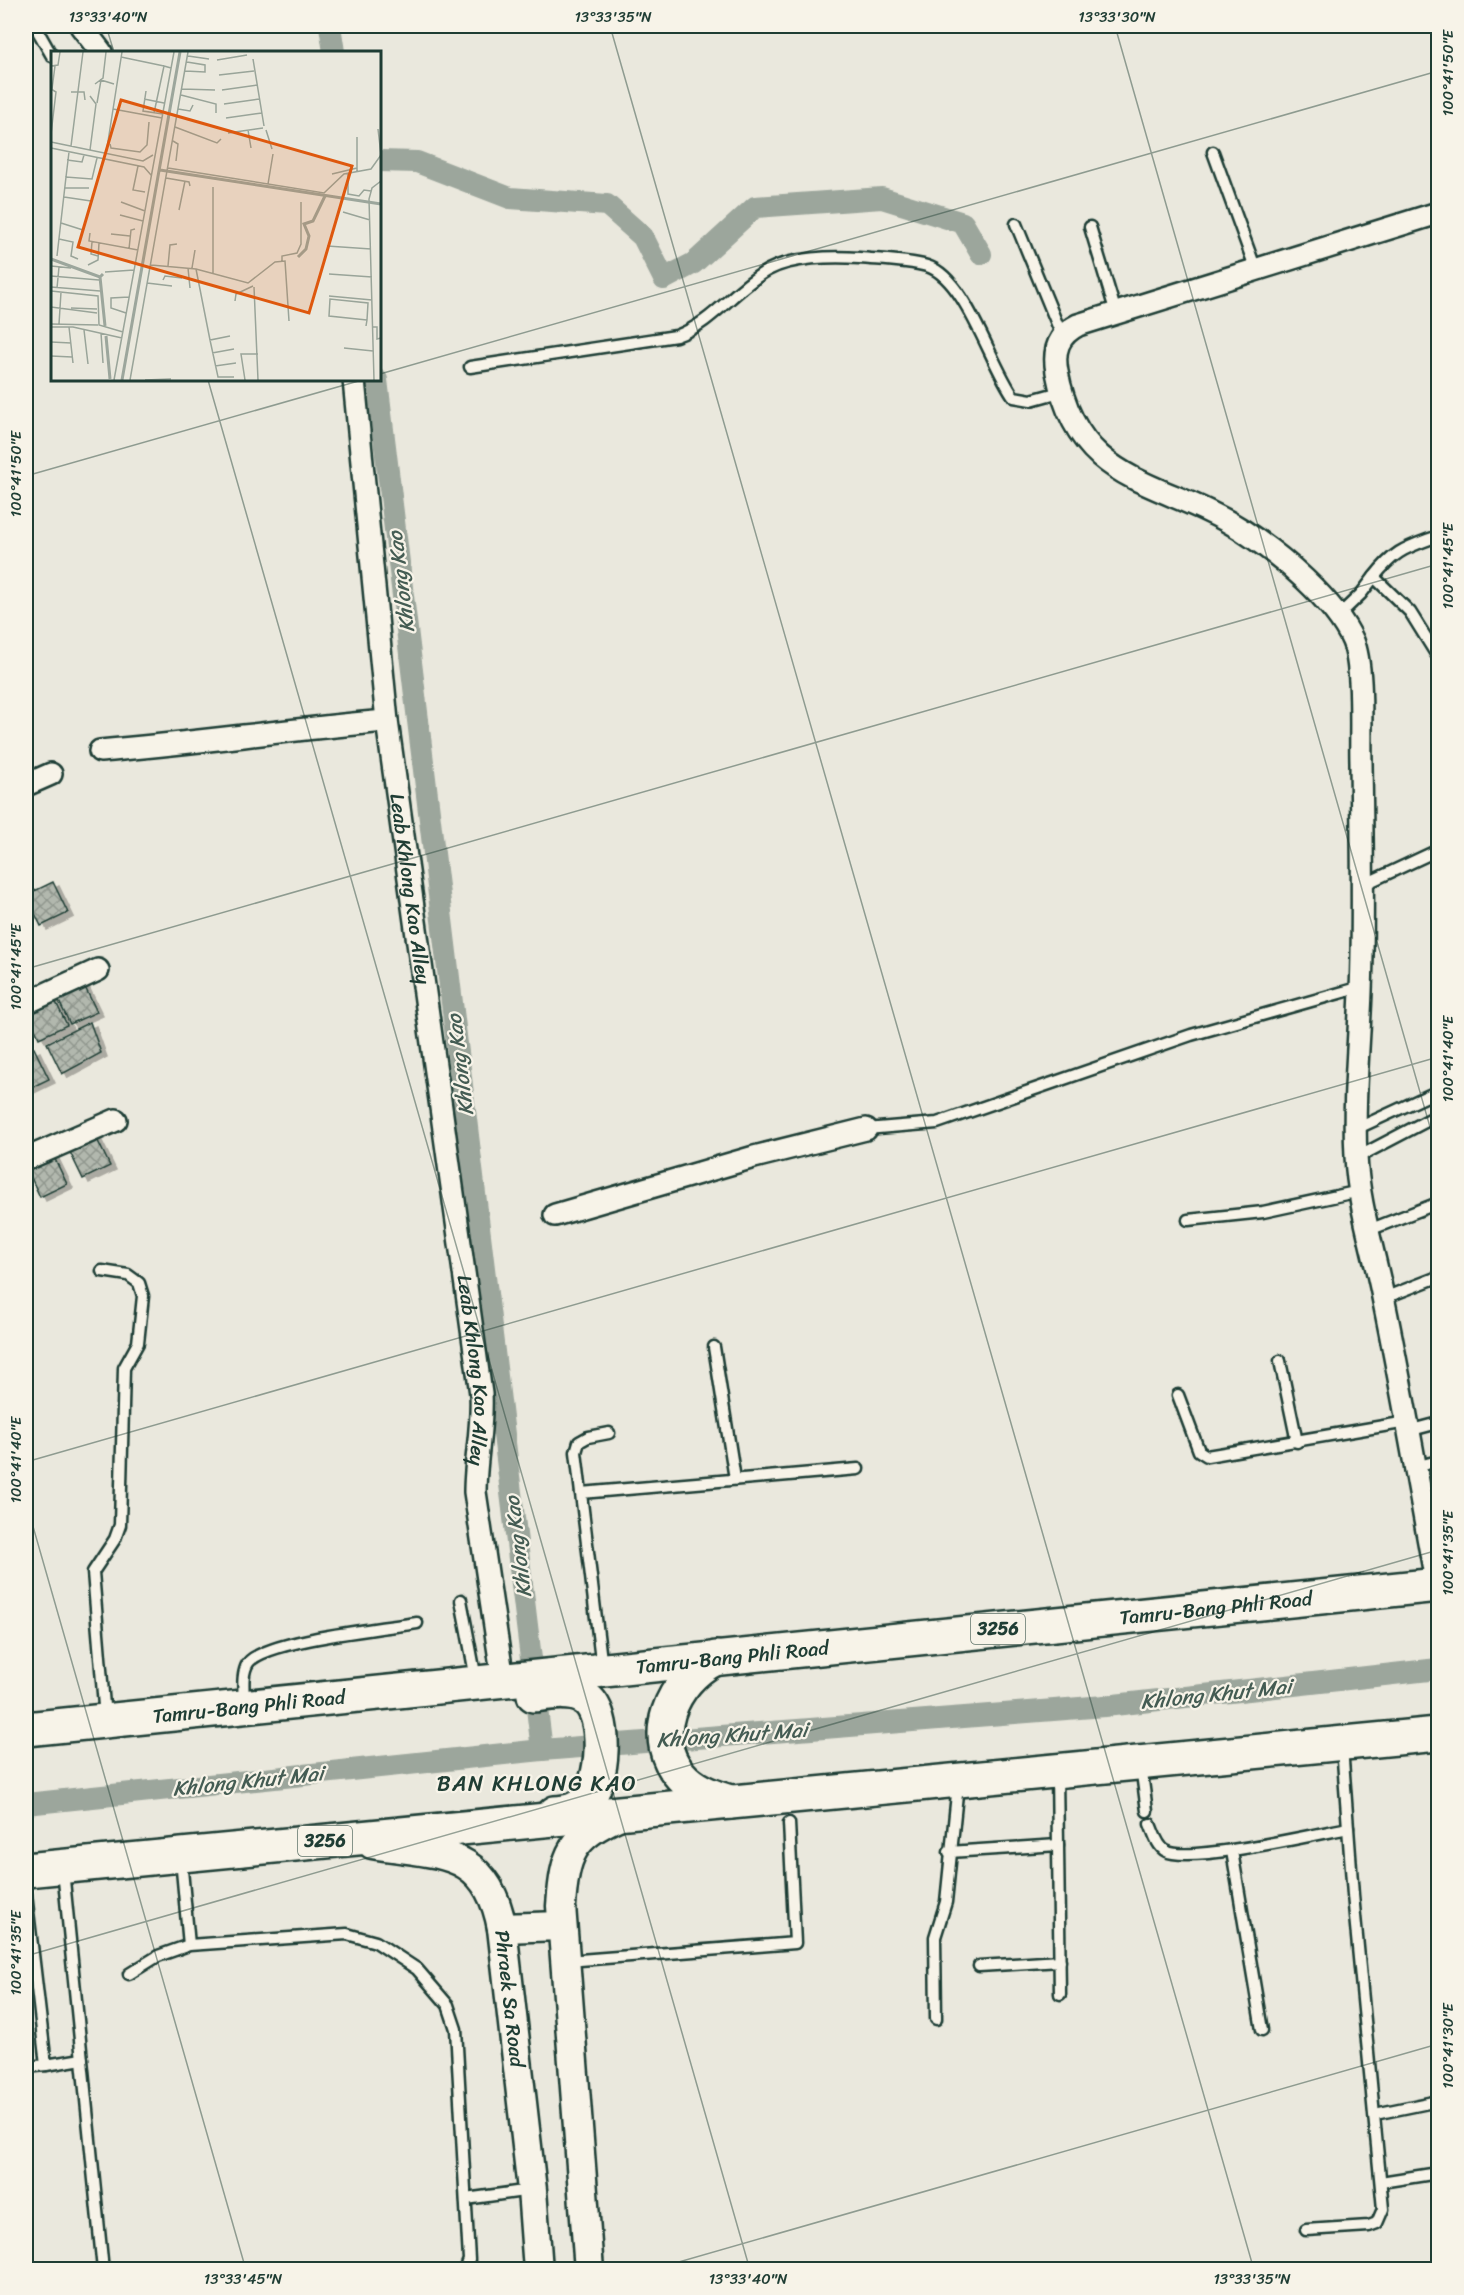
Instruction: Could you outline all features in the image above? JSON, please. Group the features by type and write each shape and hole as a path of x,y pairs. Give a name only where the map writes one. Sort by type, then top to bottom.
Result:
{"main road":[{"name":"Tamru-Bang Phli Road","path":"26,1729 397,1691 559,1683 602,1669 1438,1585"},
{"path":"716,1658 694,1670 677,1690 666,1724 666,1744 673,1764 687,1781 710,1796 732,1803"},
{"path":"291,1844 386,1828 568,1811 582,1806 593,1790 601,1754 596,1711 582,1696 559,1683"},
{"path":"397,1691 417,1699 445,1704 503,1684"},
{"name":"3256","path":"26,1870 1438,1734"},
{"path":"589,2270 561,1926 563,1879 577,1842 598,1825 625,1814"},
{"name":"Phraek Sa Road","path":"344,1839 454,1857 467,1863 485,1880 493,1894 502,1928 532,2190 538,2270"},
{"path":"502,1928 561,1926"}],"street":[{"path":"81,26 93,45 100,51"},
{"path":"1438,213 1078,325 1062,336 1054,360 1060,392 1072,422 1089,446 1116,469 1140,483 1241,529 1287,564 1338,616 1354,643 1357,663 1363,885 1356,1158 1360,1191 1384,1298 1438,1585"},
{"name":"Leab Khlong Kao Alley","path":"354,381 387,721 481,1394 482,1413 475,1461 475,1492 503,1684"},
{"path":"100,751 191,744 297,728 387,721"},
{"path":"26,785 51,774"},
{"path":"26,1003 98,970"},
{"path":"26,1159 116,1120"},
{"path":"555,1215 753,1157 866,1129"}],"lane":[{"path":"35,26 51,54"},
{"path":"1213,152 1256,270"},
{"path":"1016,224 1062,336"},
{"path":"1090,227 1116,313"},
{"path":"470,367 676,336 704,322 754,278 776,266 800,261 852,258 928,267 945,275 978,328 1014,397 1031,400 1060,392"},
{"path":"1338,616 1361,594 1388,558 1399,550 1438,536"},
{"path":"1374,577 1410,612 1438,657"},
{"path":"1363,885 1438,850"},
{"path":"866,1129 937,1123 1191,1035 1361,987"},
{"path":"1356,1129 1438,1091"},
{"path":"1356,1158 1438,1114"},
{"path":"1188,1220 1263,1212 1360,1191"},
{"path":"1369,1230 1438,1203"},
{"path":"102,1271 128,1275 139,1283 144,1296 138,1343 124,1368 120,1524 115,1539 93,1572 106,1721"},
{"path":"1384,1298 1438,1277"},
{"path":"714,1347 735,1479"},
{"path":"1280,1361 1297,1442"},
{"path":"1178,1395 1199,1451 1207,1456 1438,1423"},
{"path":"602,1669 576,1452 579,1442 588,1437 609,1432"},
{"path":"1415,1467 1438,1461"},
{"path":"581,1493 858,1468"},
{"path":"461,1600 503,1684"},
{"path":"244,1707 244,1673 249,1662 262,1653 286,1644 417,1623"},
{"path":"1306,2230 1377,2223 1383,2209 1342,1743"},
{"path":"1140,1763 1148,1811"},
{"path":"1057,1771 1060,1994"},
{"path":"936,2019 935,1937 946,1902 949,1852 958,1781"},
{"path":"564,1962 795,1943 789,1823"},
{"path":"1150,1824 1157,1842 1164,1851 1175,1854 1232,1851 1348,1828"},
{"path":"949,1852 1058,1845"},
{"path":"1232,1851 1262,2030"},
{"path":"180,1855 189,1945"},
{"path":"63,1866 103,2270"},
{"path":"26,1894 29,1952 46,2065"},
{"path":"129,1974 158,1956 189,1945 347,1934 376,1942 417,1969 438,1992 454,2019 469,2260 465,2270"},
{"path":"979,1966 1060,1961"},
{"path":"26,2067 82,2059"},
{"path":"1375,2114 1438,2101"},
{"path":"1381,2182 1438,2173"},
{"path":"466,2199 532,2190"}],"building":[{"path":"53,882 68,913 41,926 26,895"},
{"path":"82,981 97,1012 70,1024 55,993"},
{"path":"52,994 67,1025 39,1038 26,1009"},
{"path":"90,1022 101,1053 62,1074 47,1043"},
{"path":"34,1048 49,1079 26,1090 26,1052"},
{"path":"95,1135 110,1166 83,1179 68,1148"},
{"path":"52,1153 67,1184 40,1197 26,1167"}],"waterway":[{"name":"Khlong Kao","path":"330,26 334,51"},
{"path":"381,161 417,162 510,198 607,205 643,237 664,279 694,263 755,207 882,198 963,223 981,254"},
{"name":"Khlong Kao","path":"377,381 542,1750"},
{"name":"Khlong Khut Mai","path":"26,1804 542,1750 1105,1706 1438,1669"}],"district":[{"name":"BAN KHLONG KAO","path":"537,1783"}]}
